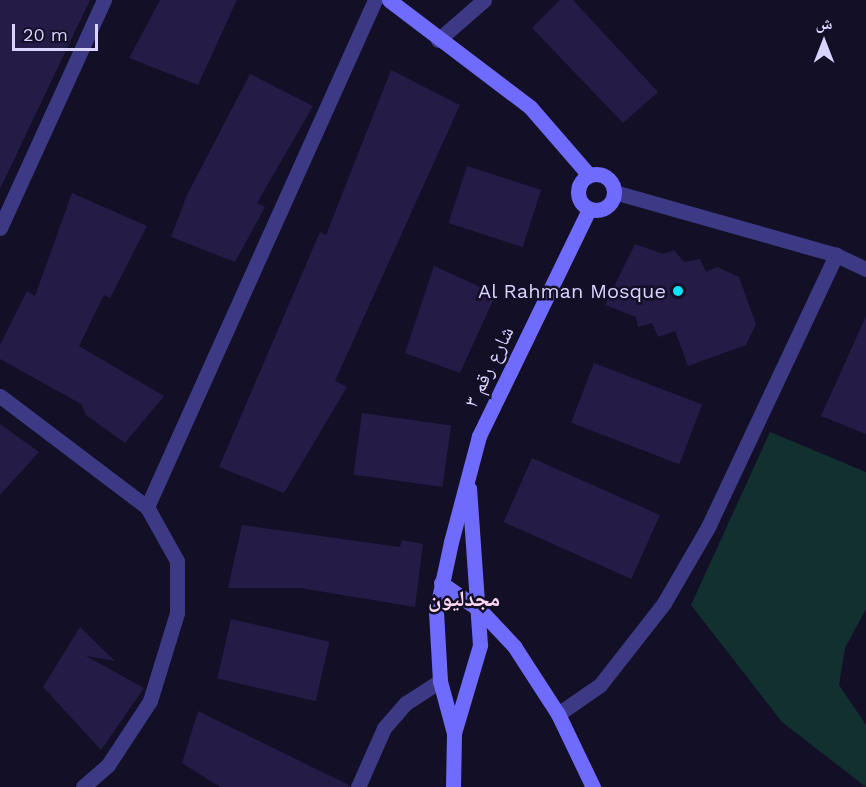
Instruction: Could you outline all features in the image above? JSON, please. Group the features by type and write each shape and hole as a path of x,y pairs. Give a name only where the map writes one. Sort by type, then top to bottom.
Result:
{"street":[{"path":"0,228 104,0"},
{"path":"147,507 375,0"},
{"path":"389,0 438,40 530,107 589,175 606,177 614,192 836,255 866,269"},
{"path":"438,40 484,0"},
{"path":"589,175 580,183 578,195 589,209 606,207 614,192"},
{"name":"شارع رقم ٣","path":"454,733 440,681 436,612 441,583 479,436 589,209"},
{"path":"558,714 600,685 664,603 708,527 836,255"},
{"path":"0,396 147,507 177,561 177,613 150,700 108,765 83,787"},
{"path":"453,787 454,733 477,666 480,610 468,482"},
{"path":"441,583 480,610 514,646 558,714 594,787"},
{"path":"358,787 384,728 406,703 440,681"}],"green space":[{"path":"770,432 866,472 866,609 845,648 839,685 866,725 866,787 782,722 691,605"}],"building":[{"path":"0,0 90,0 0,189"},
{"path":"160,0 237,0 198,85 129,58"},
{"path":"560,0 573,0 658,92 623,123 532,28"},
{"path":"391,70 460,105 335,381 347,387 284,493 219,467 320,232 326,235"},
{"path":"250,74 313,106 257,203 265,207 235,262 171,237 186,197"},
{"path":"467,166 541,190 523,247 448,223"},
{"path":"72,193 147,226 110,298 104,295 79,346 164,396 125,443 86,415 81,404 0,359 0,345 27,291 35,296"},
{"name":"Al Rahman Mosque","path":"635,244 663,254 674,250 684,262 700,259 706,272 717,267 739,277 756,324 746,345 688,366 675,331 658,337 652,323 638,327 636,317 605,305"},
{"path":"434,266 496,294 460,373 405,353"},
{"path":"866,316 866,434 821,416"},
{"path":"594,363 702,405 679,464 571,423"},
{"path":"362,413 451,426 442,487 353,474"},
{"path":"0,424 39,452 0,495"},
{"path":"532,458 660,515 631,579 504,522"},
{"path":"242,525 400,547 402,540 423,544 415,607 300,588 228,588"},
{"path":"231,619 329,642 316,701 217,678"},
{"path":"80,627 115,661 86,656 144,688 101,750 43,687"},
{"path":"198,711 349,785 348,787 220,787 182,763"}],"place":[{"name":"Al Rahman Mosque","path":"678,291"}],"district":[{"name":"مجدليون","path":"464,599"}]}
